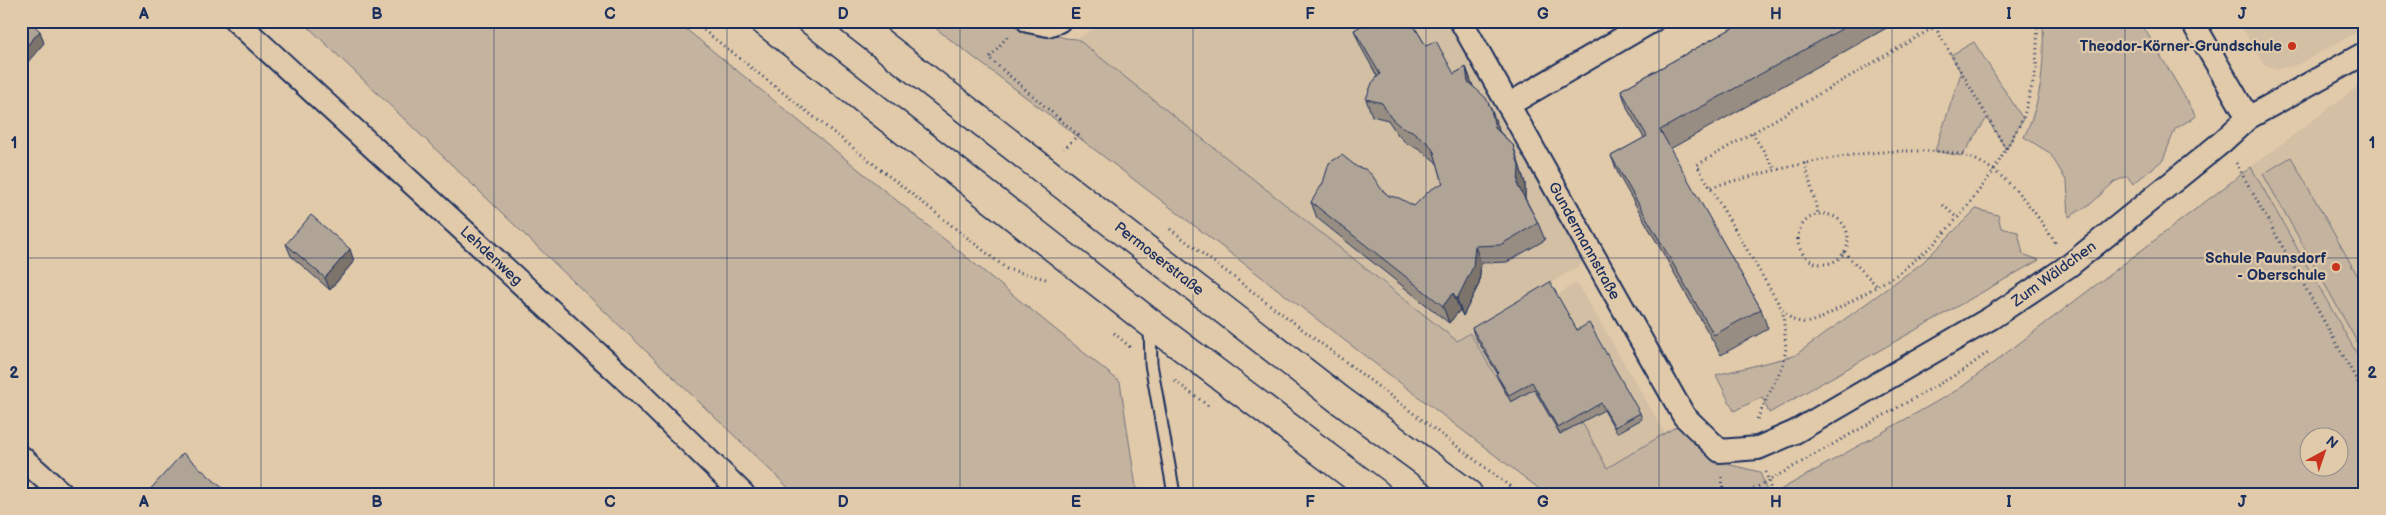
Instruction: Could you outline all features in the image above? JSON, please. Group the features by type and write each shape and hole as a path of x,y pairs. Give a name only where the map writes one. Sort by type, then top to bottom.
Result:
{"main road":[{"path":"764,21 1149,322 1377,494"},
{"name":"Permoserstraße","path":"852,21 1332,394 1468,494"}],"street":[{"name":"Lehdenweg","path":"236,21 625,379 743,494"},
{"path":"1028,21 1048,25 1058,21"},
{"name":"Gundermannstraße","path":"1461,21 1684,416 1720,452"},
{"path":"1508,106 1652,21"},
{"path":"2192,21 2248,118"},
{"name":"Zum Wäldchen","path":"1720,452 1758,448 1795,432 1991,318 2070,265 2222,142 2248,118 2365,53"},
{"path":"21,457 62,494"}],"lane":[{"path":"1149,322 1151,364 1174,494"}],"path":[{"path":"692,21 1007,269 1046,278 1053,285"},
{"path":"1945,21 1697,165 1783,311 1793,320 1806,324 1822,318 1898,274 1933,245 1957,218 1993,172 2023,119 2036,71 2038,21"},
{"path":"1935,28 2006,149"},
{"path":"1008,36 988,58 1078,135 1064,149"},
{"path":"1752,133 1775,170"},
{"path":"2222,142 2245,176 2365,395"},
{"path":"1056,143 1072,155"},
{"path":"1711,186 1805,163 1884,150 1939,151 1971,158 2014,188 2035,212 2070,265"},
{"path":"1805,163 1818,214"},
{"path":"1943,205 1957,218"},
{"path":"1818,214 1834,216 1846,228 1848,236 1844,252 1839,259 1823,264 1815,262 1802,252 1799,245 1800,230 1804,223 1818,214"},
{"path":"1166,226 1520,494"},
{"path":"1844,252 1877,286"},
{"path":"1742,449 1783,365 1786,348 1783,311"},
{"path":"1106,327 1151,364 1213,409"}],"shaded area":[{"path":"302,21 676,21 1120,382 1137,494 795,494"},
{"path":"926,21 1011,21 1065,38 1077,39 1457,341 1470,333 1511,402 1534,389 1560,434 1582,422 1607,468 1679,425 1731,465 1760,472 1768,494 1546,494"},
{"path":"1107,21 1448,21 1586,261 1457,341 1077,39"},
{"path":"2043,21 2140,21 2196,116 2175,129 2163,160 2133,184 2127,176 2114,182 2092,203 2069,217 2067,182 2050,153 2024,137 2039,94 2043,52"},
{"name":"Theodor-Körner-Grundschule","path":"2238,21 2365,21 2365,28 2297,65 2279,69 2264,65"},
{"path":"1974,42 2023,119 2006,149 1987,118 1962,156 1935,151 1961,73 1951,55"},
{"name":"Schule Paunsdorf - Oberschule","path":"2365,81 2365,366 2251,167"},
{"path":"2291,157 2365,289 2365,356 2263,174"},
{"path":"2251,167 2365,368 2365,494 1773,494 1959,389"},
{"path":"1976,209 1998,215 2001,228 2018,232 2023,254 2039,260 1769,413 1762,397 1734,411 1716,375 1794,356 1922,263"},
{"path":"1577,283 1665,433 1607,468 1582,422 1560,434 1511,402 1474,335 1552,288 1557,295"}],"building":[{"path":"21,21 29,21 40,31 21,52"},
{"path":"1364,21 1411,21 1426,46 1436,41 1454,74 1466,67 1468,82 1486,98 1491,109 1495,128 1513,145 1519,166 1518,186 1538,223 1500,245 1475,246 1473,267 1457,299 1453,293 1443,306 1311,202 1323,183 1329,163 1342,155 1357,167 1365,169 1372,175 1382,190 1389,196 1399,198 1414,206 1430,190 1443,183 1434,152 1429,144 1412,131 1400,126 1391,118 1382,103 1366,99 1372,83 1380,74 1354,30 1365,24"},
{"path":"1745,21 1856,21 1660,130 1761,309 1714,335 1611,156 1647,136 1621,90"},
{"path":"311,215 350,249 325,278 286,244"},
{"path":"1550,282 1577,330 1589,323 1640,413 1615,427 1601,403 1558,428 1532,382 1509,395 1472,328"},
{"path":"183,453 229,494 146,494"}],"place":[{"name":"Theodor-Körner-Grundschule","path":"2292,46"},
{"name":"Schule Paunsdorf - Oberschule","path":"2336,267"}]}
